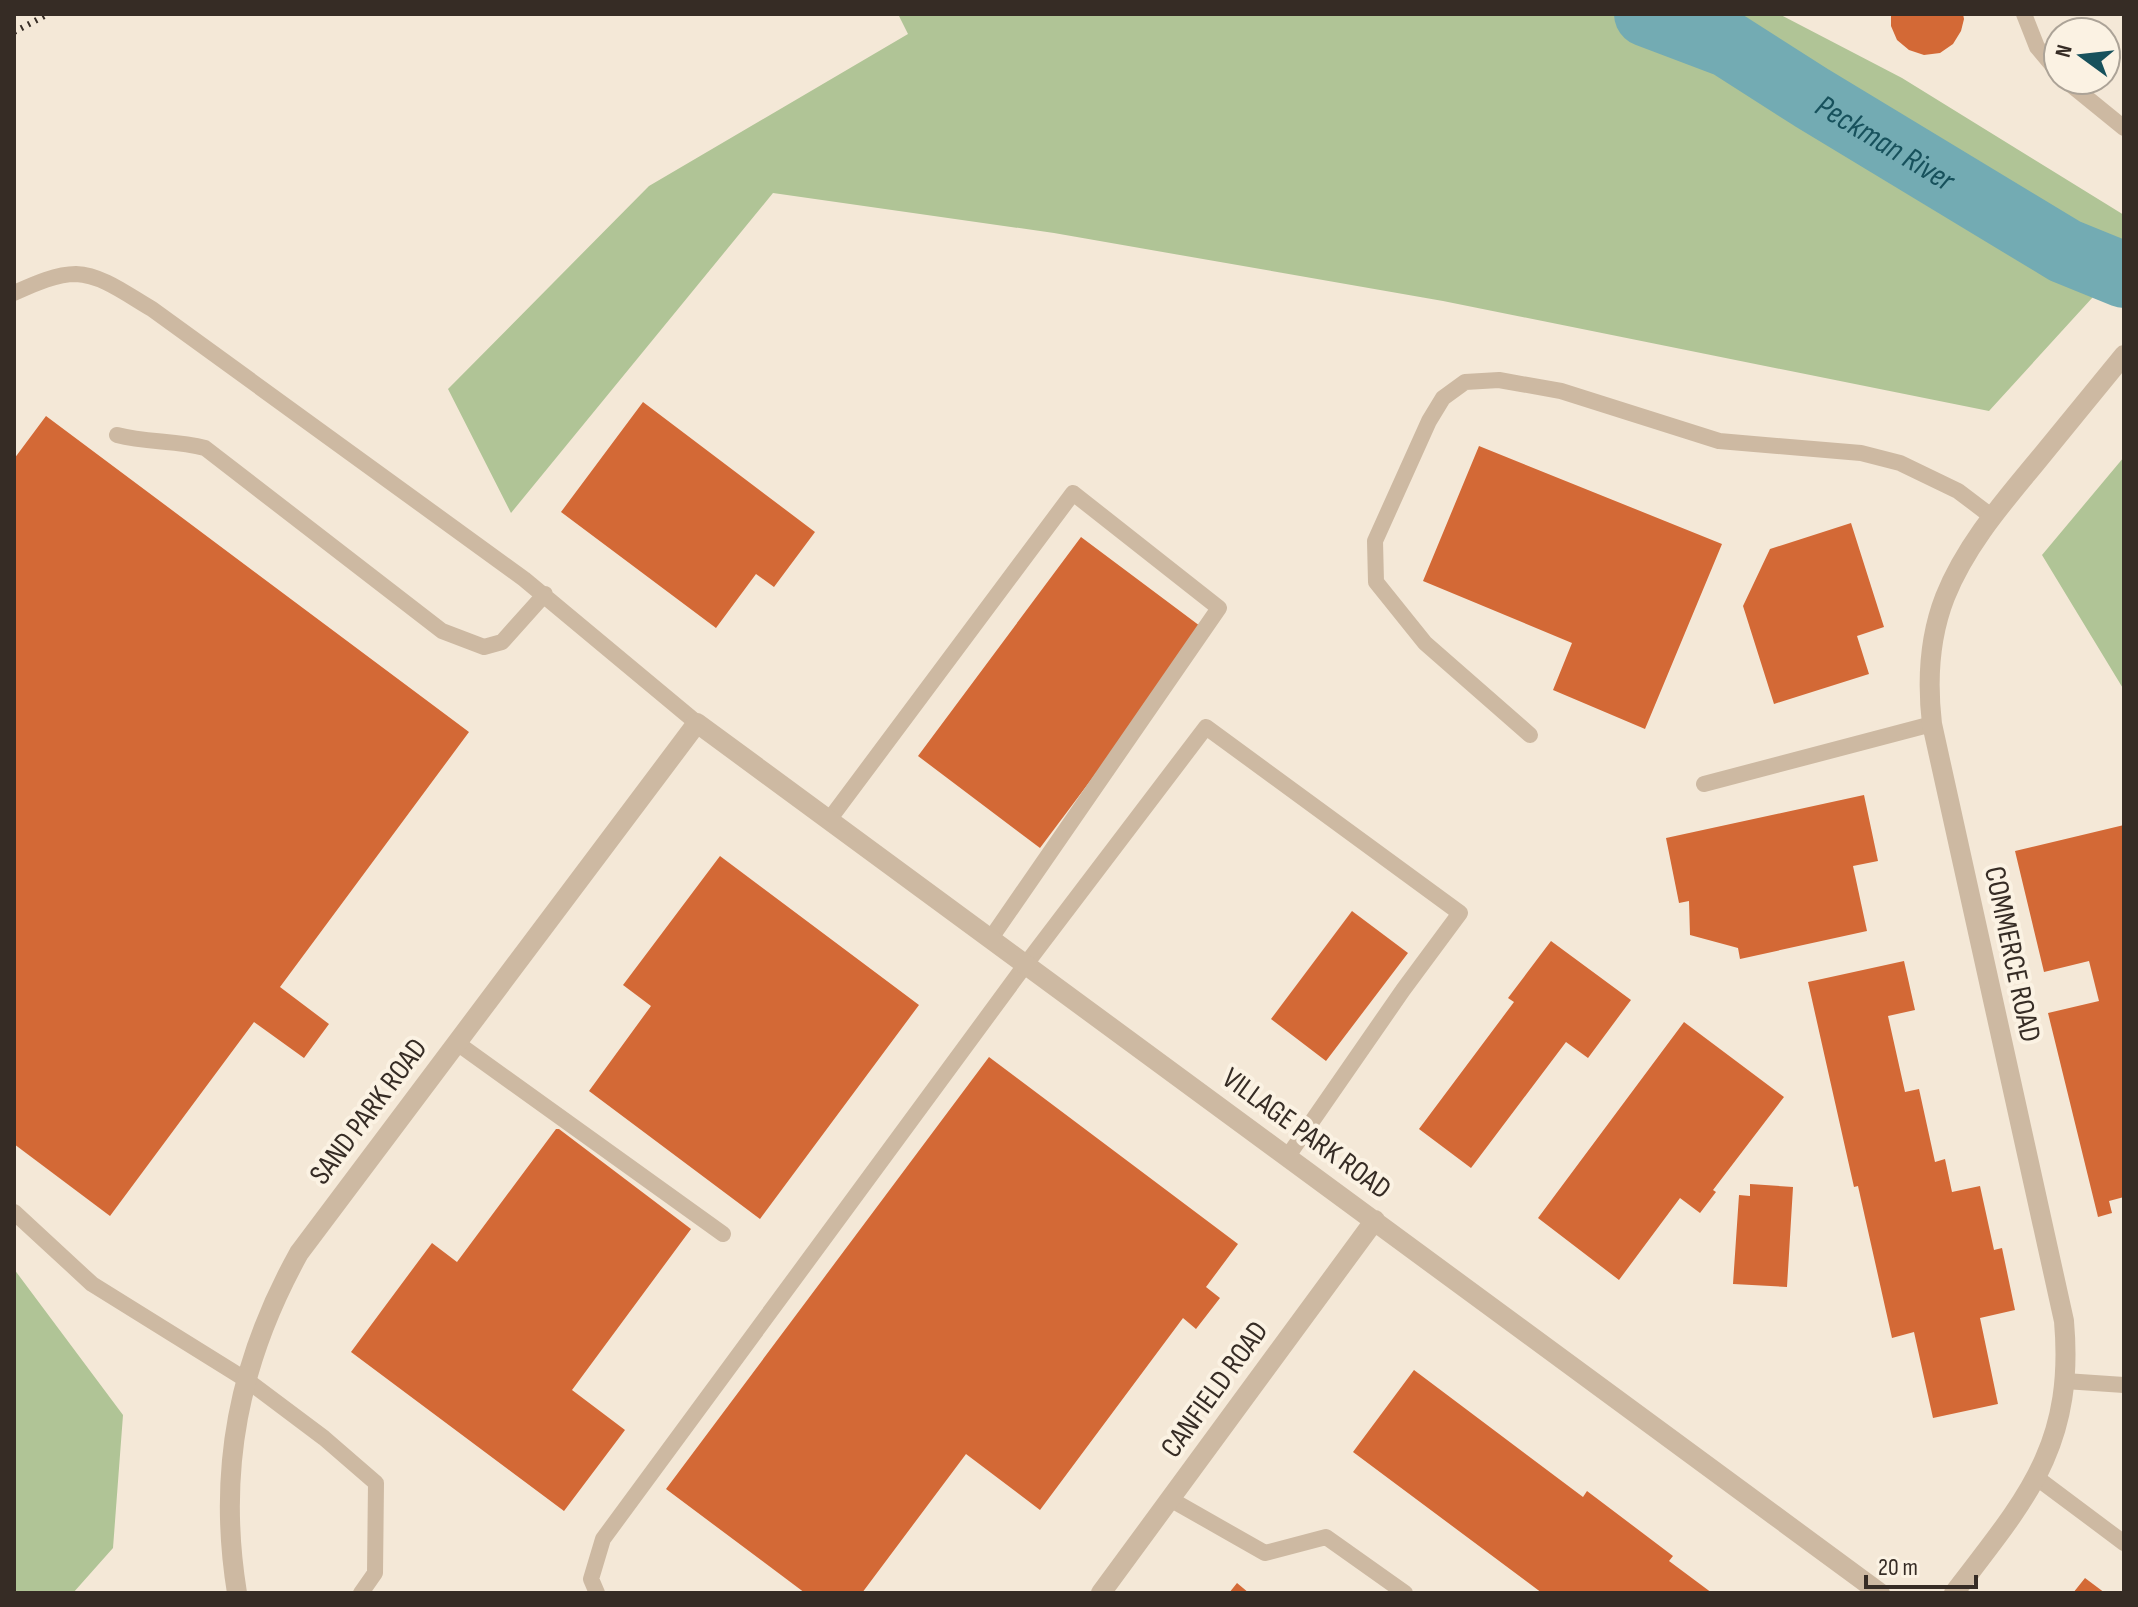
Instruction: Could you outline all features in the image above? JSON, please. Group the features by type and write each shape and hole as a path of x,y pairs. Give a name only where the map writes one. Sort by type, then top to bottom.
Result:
{"street":[{"name":"COMMERCE ROAD","path":"1954,1593 2014,1515 2037,1478 2054,1434 2065,1381 2064,1321 1932,724 1928,693 1934,633 1944,598 1960,565 1991,516 2124,355"},
{"name":"VILLAGE PARK ROAD","path":"697,723 1880,1593"},
{"name":"SAND PARK ROAD","path":"237,1593 229,1522 229,1478 234,1435 252,1356 265,1320 299,1253 697,723"},
{"name":"CANFIELD ROAD","path":"1101,1593 1375,1220"}],"lane":[{"path":"2024,14 2042,53"},
{"path":"2085,96 2124,128"},
{"path":"14,293 37,283 76,274 108,283 152,309 545,594 697,723"},
{"path":"1530,735 1425,643 1376,582 1375,541 1429,421 1443,398 1465,382 1499,380 1561,391 1719,441 1861,453 1900,463 1958,491 1991,516"},
{"path":"117,435 140,442 186,442 205,448 442,631 484,647 502,642 545,594"},
{"path":"829,820 1073,493 1219,608 991,938"},
{"path":"1704,784 1932,724"},
{"path":"597,1593 591,1579 603,1539 1026,964 1206,727 1460,913 1288,1156"},
{"path":"457,1043 723,1234"},
{"path":"14,1212 92,1284 248,1381 324,1438 376,1483 375,1573 361,1593"},
{"path":"2065,1381 2124,1385"},
{"path":"2037,1478 2124,1543"},
{"path":"1170,1499 1265,1553 1326,1537 1405,1593"}],"green space":[{"path":"898,14 1779,14 1902,78 2124,215 2124,263 1989,411 1443,301 1054,233 773,193 511,513 448,389 649,186 908,34"},
{"path":"2124,457 2124,690 2042,555"},
{"path":"14,1269 123,1415 113,1548 73,1593 14,1593"}],"building":[{"path":"1891,14 1963,14 1964,19 1953,44 1940,53 1924,55 1909,50 1897,40 1891,26"},
{"path":"643,402 815,532 774,587 756,574 716,628 561,512"},
{"path":"46,416 469,732 280,987 329,1024 304,1058 254,1022 110,1216 14,1144 14,459"},
{"path":"1479,446 1722,544 1645,729 1553,690 1572,643 1423,581"},
{"path":"1851,523 1884,627 1857,636 1869,674 1774,704 1743,606 1770,549"},
{"path":"1081,537 1204,629 1040,848 918,756"},
{"path":"1864,795 1878,861 1853,866 1867,931 1740,959 1738,948 1690,935 1689,901 1679,903 1666,838"},
{"path":"2124,825 2124,1197 2109,1201 2112,1213 2098,1217 2048,1013 2099,1001 2089,961 2044,972 2015,851"},
{"path":"720,856 919,1005 760,1219 589,1091 651,1006 623,985"},
{"path":"1352,911 1408,953 1326,1061 1271,1019"},
{"path":"1551,941 1631,1000 1588,1058 1566,1042 1471,1168 1419,1129 1514,1002 1508,998"},
{"path":"1904,961 1915,1010 1888,1016 1905,1092 1919,1089 1935,1162 1945,1159 1952,1192 1980,1186 1994,1250 2002,1248 2015,1310 1980,1318 1998,1404 1933,1418 1914,1332 1892,1338 1808,982"},
{"path":"1684,1022 1784,1097 1713,1190 1716,1192 1700,1213 1680,1198 1619,1280 1538,1218"},
{"path":"989,1057 1238,1244 1206,1287 1220,1298 1196,1329 1183,1318 1040,1510 966,1454 862,1593 805,1593 666,1489"},
{"path":"556,1129 691,1229 572,1390 625,1430 564,1511 351,1352 432,1243 457,1262"},
{"path":"1750,1184 1793,1187 1787,1287 1733,1284 1739,1195 1750,1196"},
{"path":"1414,1370 1583,1497 1587,1491 1673,1556 1669,1561 1712,1593 1542,1593 1353,1452"},
{"path":"2085,1578 2105,1593 2073,1593"},
{"path":"1237,1583 1249,1593 1229,1593"}],"waterway":[{"name":"Peckman River","path":"1647,14 1729,45 2065,251 2124,275"}],"railway":[{"path":"14,32 48,14"}]}
